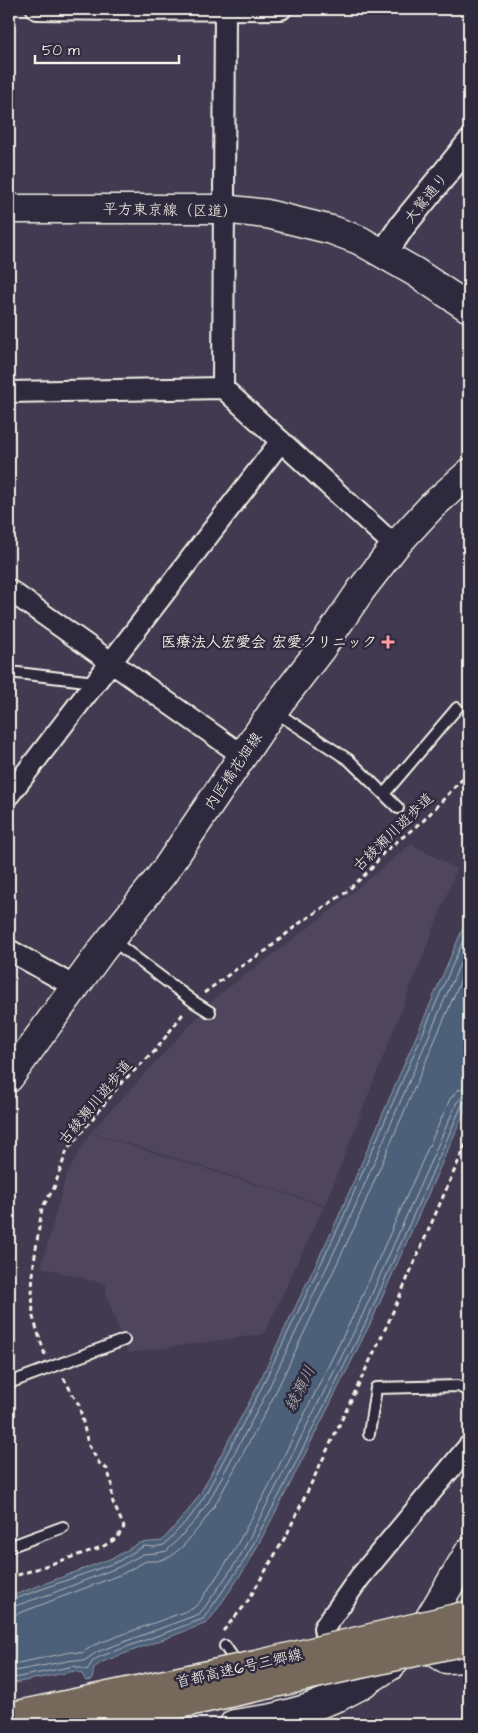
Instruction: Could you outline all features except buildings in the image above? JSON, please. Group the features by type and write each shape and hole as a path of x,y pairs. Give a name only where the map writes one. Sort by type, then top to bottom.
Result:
{"highway":[{"name":"首都高速6号三郷線","path":"9,1717 256,1665 469,1615"},
{"name":"首都高速6号三郷線","path":"89,1724 469,1640"}],"main road":[{"name":"平方東京線（区道）","path":"9,209 223,209 267,214 308,224 358,240 384,253 469,308"},
{"name":"内匠橋花畑線","path":"9,1078 110,939 164,872 206,812 242,755 320,650 361,590 396,546 432,506 469,473"},
{"path":"234,1724 306,1709 338,1697 390,1666 416,1641 466,1567"},
{"path":"416,1641 469,1624"},
{"path":"416,1641 446,1658 469,1658"}],"street":[{"path":"37,9 281,9"},
{"path":"223,388 225,10"},
{"name":"大鷲通り","path":"384,253 403,225 469,144"},
{"path":"9,392 223,388 396,546"},
{"path":"9,795 281,441"},
{"path":"9,590 242,755"},
{"path":"9,950 76,987"},
{"path":"338,1697 324,1628 360,1577 469,1446"}],"lane":[{"path":"9,672 95,682"},
{"path":"384,794 457,708"},
{"path":"273,711 349,760 398,808"},
{"path":"110,939 210,1012"},
{"path":"9,1383 124,1340"},
{"path":"369,1434 376,1388 458,1386 469,1391"},
{"path":"9,1547 63,1527"},
{"path":"225,1646 257,1694"}],"path":[{"name":"古綾瀬川遊歩道","path":"9,1578 102,1547 117,1538 124,1527 112,1500 112,1484 107,1469 99,1463 88,1444 79,1405 66,1380 47,1361 33,1317 33,1270 42,1208 54,1188 67,1150 122,1082 155,1051 180,1017 194,1002 234,970 267,950 296,925 345,893 371,869 384,852 424,820 469,772"},
{"path":"225,1646 219,1636 246,1604 287,1534 388,1323 469,1137"}],"shaded area":[{"path":"411,844 457,869 325,1205 91,1132 217,996 325,915"},
{"path":"90,1133 324,1206 264,1334 128,1353 106,1295 106,1284 41,1267 66,1176"}],"water":[{"name":"綾瀬川","path":"469,914 469,1102 372,1320 248,1564 207,1623 102,1662 94,1668 92,1680 86,1681 82,1674 75,1671 9,1684 9,1597 115,1557 139,1543 162,1541 200,1494 254,1393 337,1220"}],"place":[{"name":"医療法人宏愛会 宏愛クリニック","path":"388,642"}]}
